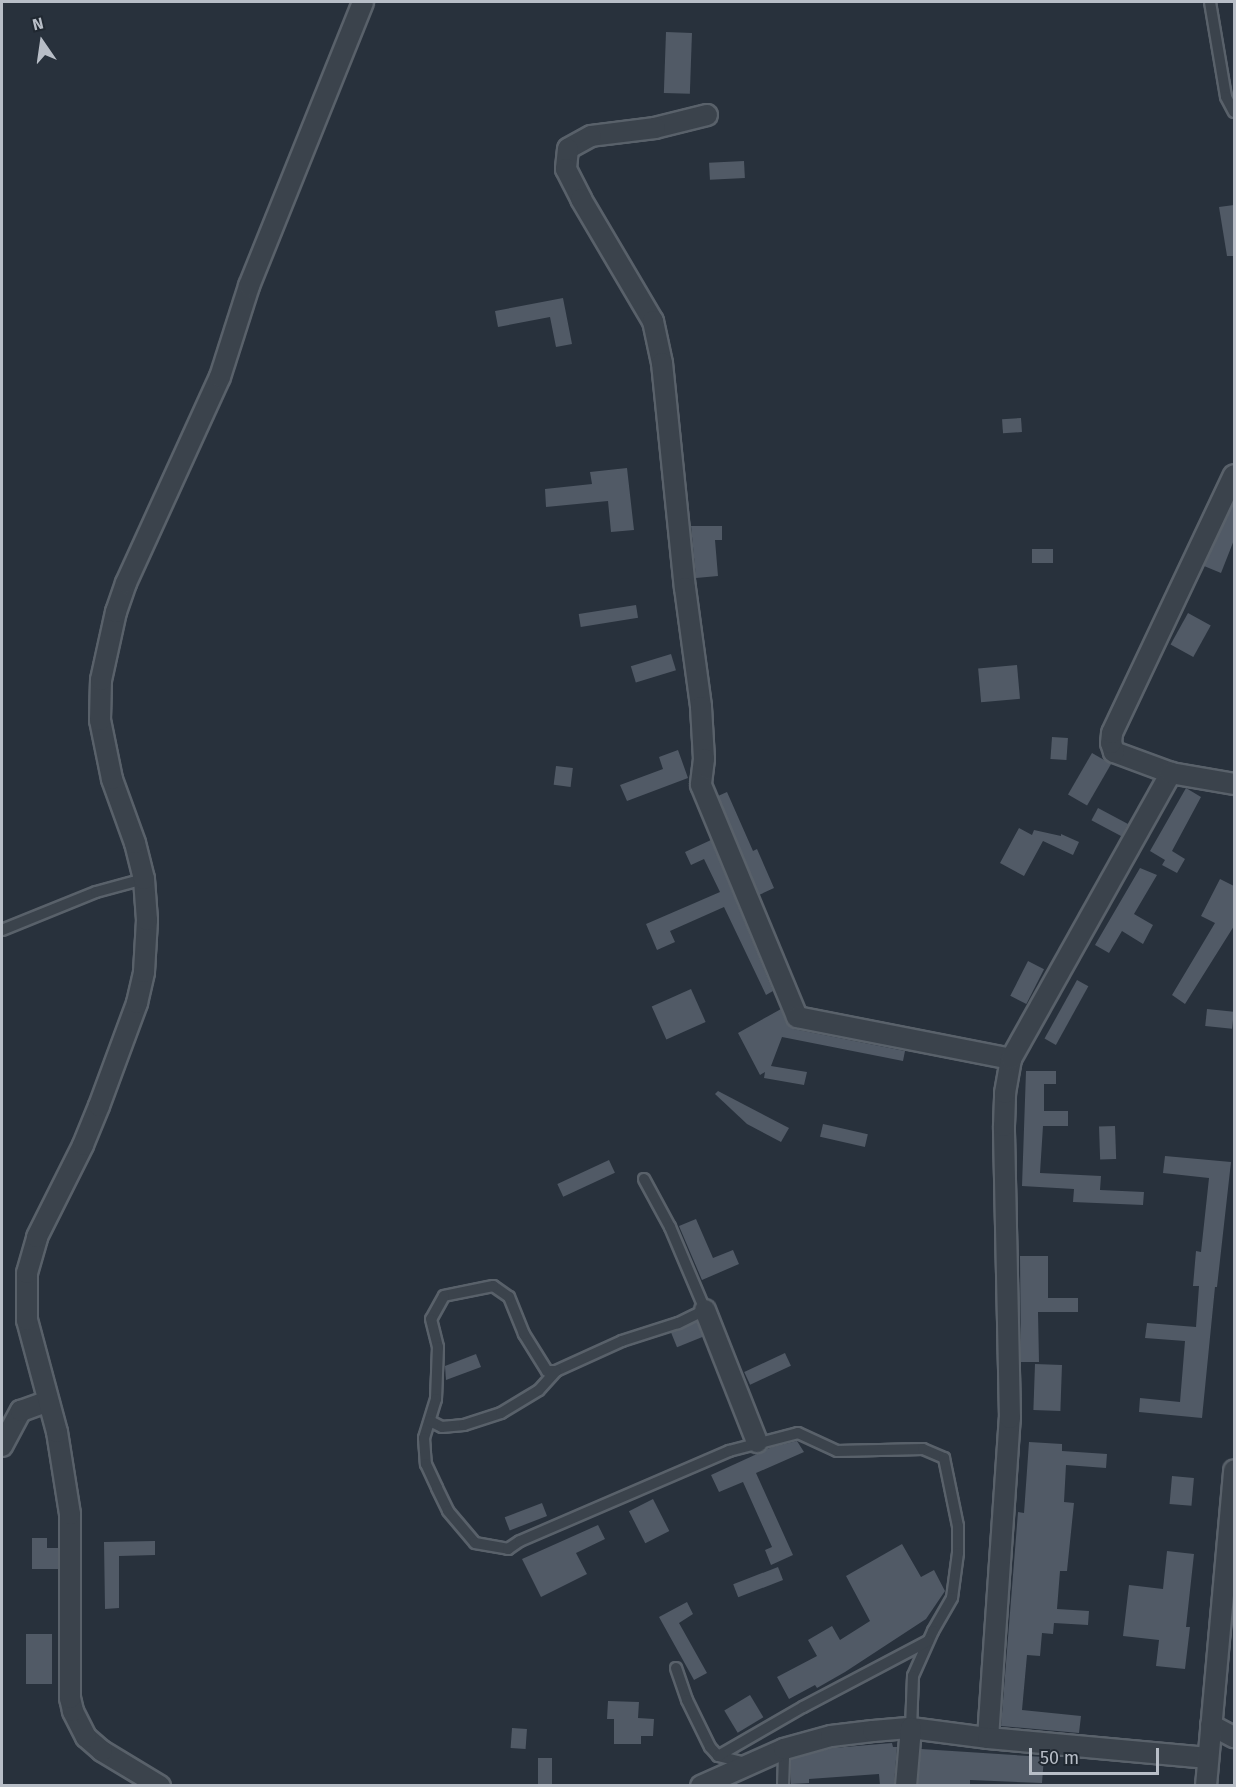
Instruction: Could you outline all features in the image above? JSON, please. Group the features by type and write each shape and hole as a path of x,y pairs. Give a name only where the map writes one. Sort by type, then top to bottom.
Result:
{"street":[{"path":"160,1785 102,1751 86,1737 73,1711 70,1698 70,1514 57,1432 27,1320 27,1273 30,1254 83,1145 137,1003 146,945 144,879 135,843 112,779 100,720 101,680 116,612 126,583 220,376 249,286 363,2"},
{"path":"707,115 654,128 591,136 568,149 566,169 581,200 653,321 662,363 685,588 701,707 704,759 701,785 797,1017 1011,1059"},
{"path":"1234,476 1112,733 1111,743 1114,752 1171,773 1234,784"},
{"path":"988,1738 1010,1418 1004,1126 1005,1093 1011,1059 1171,773"},
{"path":"705,1310 757,1442"},
{"path":"2,1446 21,1411 48,1401"},
{"path":"1206,1785 1234,1470"},
{"path":"1211,1725 1234,1737"},
{"path":"906,1785 911,1728"},
{"path":"701,1785 784,1749 831,1736 911,1728 988,1738 1208,1758"}],"lane":[{"path":"1210,2 1226,97 1234,112"},
{"path":"2,930 111,887 144,879"},
{"path":"430,1421 442,1427 464,1425 501,1413 539,1390 556,1371 622,1341 678,1323 705,1310 670,1227 644,1179"},
{"path":"556,1371 547,1371 524,1334 509,1297 493,1286 444,1296 431,1320 438,1347 436,1399 424,1438 426,1464 448,1511 475,1543 508,1549 520,1540 729,1451 798,1433 837,1451 923,1449 944,1458 958,1526 958,1552 952,1598 928,1641 914,1677 911,1728"},
{"path":"718,1756 795,1711 928,1641"},
{"path":"676,1668 704,1737 718,1756 749,1764"},
{"path":"783,1785 784,1749"}],"building":[{"path":"666,32 692,33 690,94 664,93"},
{"path":"744,161 745,178 710,180 709,163"},
{"path":"1234,205 1234,256 1227,256 1219,207"},
{"path":"563,298 572,344 556,347 550,317 498,327 495,311"},
{"path":"1021,418 1022,432 1003,433 1002,419"},
{"path":"627,468 634,530 611,532 608,501 546,507 545,489 592,484 590,472"},
{"path":"1234,502 1234,540 1221,573 1204,566"},
{"path":"691,526 722,526 722,540 715,540 718,576 696,578"},
{"path":"1032,549 1053,549 1053,563 1032,563"},
{"path":"636,605 638,618 581,627 579,614"},
{"path":"1188,613 1211,626 1193,657 1171,644"},
{"path":"671,654 676,670 636,683 631,666"},
{"path":"1017,665 1020,699 981,702 978,668"},
{"path":"1052,737 1068,738 1066,760 1050,759"},
{"path":"678,750 688,778 627,801 620,785 663,769 659,757"},
{"path":"1092,753 1111,764 1087,806 1068,795"},
{"path":"556,766 573,768 571,787 554,785"},
{"path":"1186,788 1201,797 1172,851 1185,859 1177,873 1162,865 1165,860 1150,851"},
{"path":"727,792 753,851 757,849 774,888 759,895 718,796"},
{"path":"1098,808 1128,824 1121,836 1091,820"},
{"path":"1019,828 1032,835 1034,830 1061,836 1061,834 1079,842 1073,855 1043,841 1024,876 1000,863"},
{"path":"711,840 773,991 766,995 724,907 670,931 675,942 657,950 646,924 720,892 704,859 691,865 685,852"},
{"path":"1140,868 1157,875 1134,914 1153,925 1143,944 1122,931 1109,953 1095,945"},
{"path":"1220,879 1234,886 1234,926 1185,1004 1172,995 1215,923 1201,916"},
{"path":"1028,961 1044,969 1026,1004 1010,996"},
{"path":"1077,980 1088,986 1056,1045 1045,1039"},
{"path":"691,989 706,1022 666,1039 652,1006"},
{"path":"781,1009 786,1022 794,1029 905,1051 903,1061 782,1037 771,1066 807,1072 804,1085 764,1078 765,1072 760,1075 738,1033"},
{"path":"1207,1009 1234,1012 1232,1029 1205,1026"},
{"path":"1026,1071 1056,1071 1056,1084 1044,1084 1044,1111 1068,1111 1068,1126 1043,1126 1040,1173 1101,1176 1100,1190 1144,1192 1143,1205 1073,1202 1074,1189 1022,1186"},
{"path":"718,1091 789,1128 781,1142 747,1124 715,1094"},
{"path":"823,1124 868,1134 865,1147 820,1137"},
{"path":"1115,1126 1116,1159 1100,1160 1099,1127"},
{"path":"1165,1156 1231,1162 1217,1287 1215,1287 1202,1418 1139,1412 1140,1398 1180,1402 1185,1341 1145,1338 1147,1323 1196,1327 1199,1286 1193,1286 1196,1251 1201,1252 1209,1178 1163,1173"},
{"path":"609,1160 615,1173 563,1197 557,1184"},
{"path":"696,1219 713,1258 733,1250 739,1264 702,1280 679,1226"},
{"path":"1020,1256 1048,1256 1048,1298 1078,1298 1078,1312 1038,1312 1039,1362 1021,1362"},
{"path":"697,1322 703,1337 677,1347 671,1332"},
{"path":"785,1353 791,1366 750,1385 744,1372"},
{"path":"476,1354 481,1367 446,1380 445,1366"},
{"path":"1035,1364 1062,1365 1060,1411 1033,1410"},
{"path":"797,1441 804,1452 756,1473 793,1555 771,1565 765,1550 772,1547 743,1482 719,1492 711,1475 772,1447"},
{"path":"1029,1442 1062,1444 1062,1451 1107,1454 1106,1468 1066,1465 1064,1502 1074,1503 1067,1571 1060,1571 1057,1609 1089,1611 1088,1625 1054,1623 1053,1634 1042,1633 1040,1656 1027,1655 1022,1710 1081,1716 1079,1733 1001,1726 1018,1512 1024,1513"},
{"path":"1172,1476 1194,1478 1191,1506 1170,1504"},
{"path":"653,1499 669,1531 645,1543 629,1511"},
{"path":"542,1503 547,1516 510,1530 505,1517"},
{"path":"598,1525 605,1539 576,1553 587,1574 541,1597 522,1559"},
{"path":"32,1538 47,1538 47,1548 58,1548 58,1569 32,1569"},
{"path":"155,1541 155,1555 119,1556 119,1608 105,1609 104,1542"},
{"path":"902,1544 921,1577 934,1570 945,1591 926,1619 845,1672 817,1688 815,1685 789,1699 777,1677 817,1656 808,1640 832,1626 840,1640 870,1621 846,1576"},
{"path":"1167,1551 1194,1554 1186,1627 1190,1627 1185,1669 1156,1666 1159,1640 1123,1636 1129,1585 1163,1589"},
{"path":"778,1567 783,1580 738,1597 733,1584"},
{"path":"687,1602 693,1614 679,1623 707,1673 694,1680 659,1617"},
{"path":"26,1634 52,1634 52,1684 26,1684"},
{"path":"750,1695 763,1717 738,1733 724,1710"},
{"path":"608,1701 639,1702 638,1718 654,1719 653,1736 641,1736 641,1744 614,1744 614,1719 607,1719"},
{"path":"512,1728 527,1729 526,1749 511,1748"},
{"path":"892,1743 893,1747 897,1747 894,1785 880,1785 879,1774 809,1779 809,1783 791,1784 791,1759 833,1748"},
{"path":"921,1749 1044,1757 1042,1783 970,1780 970,1785 918,1785"},
{"path":"538,1758 552,1758 552,1785 538,1785"}]}
